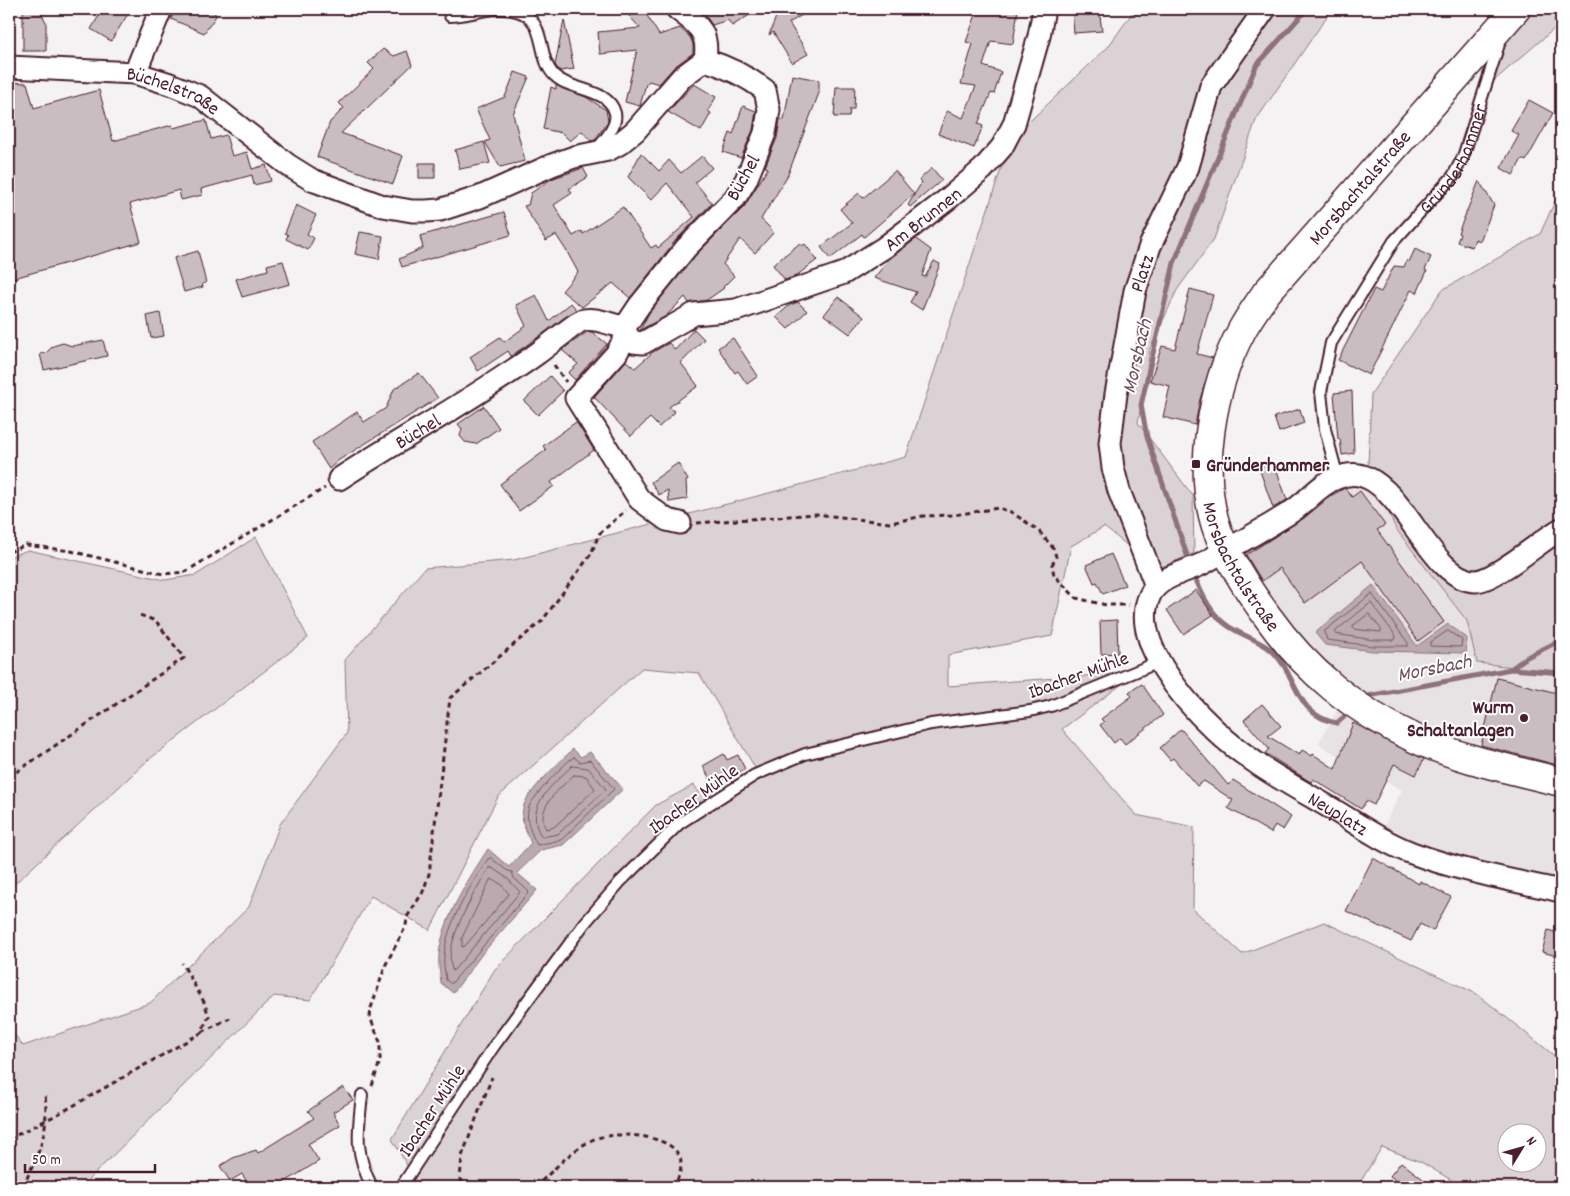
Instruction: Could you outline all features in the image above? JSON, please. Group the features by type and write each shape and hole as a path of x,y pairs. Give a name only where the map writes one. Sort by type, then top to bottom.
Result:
{"main road":[{"name":"Morsbachtalstraße","path":"1512,14 1266,293 1242,330 1228,360 1212,418 1207,464 1217,530 1225,550 1244,585 1281,636 1311,670 1358,707 1418,740 1444,750 1561,782"}],"street":[{"path":"135,73 161,9"},
{"path":"594,152 608,150 626,138 682,77 706,60 708,42 702,30 677,9"},
{"name":"Am Brunnen","path":"694,314 736,310 844,273 885,248 984,169 1002,147 1014,124 1040,36 1044,9"},
{"name":"Platz","path":"1156,586 1119,491 1113,468 1110,443 1116,394 1130,319 1141,270 1188,167 1212,86 1264,9"},
{"name":"Büchel","path":"576,398 616,354 639,306 686,248 735,198 746,180 764,133 769,110 765,90 747,76 727,66 706,60"},
{"name":"Büchelstraße","path":"9,67 135,73 200,96 288,165 312,180 384,206 412,211 440,210 480,198 552,165 594,152"},
{"name":"Büchel","path":"339,479 467,401 583,320 594,320 615,326 626,331 633,342 643,343 694,314"},
{"path":"576,398 639,499 667,520 680,523"},
{"path":"1159,662 1149,641 1145,624 1150,594 1156,586 1176,575 1201,565 1292,512 1326,483 1338,478 1361,475 1382,486 1399,504 1442,563 1459,578 1477,581 1490,577 1561,529"},
{"name":"Neuplatz","path":"1159,662 1200,715 1235,747 1292,785 1387,842 1458,869 1561,890"}],"lane":[{"path":"450,16 488,9 523,13 531,20 539,32 548,67 556,77 608,101 615,112 614,123 594,152"},
{"name":"Gründerhammer","path":"1338,478 1325,428 1321,392 1331,343 1394,241 1457,170 1512,14"},
{"name":"Ibacher Mühle","path":"401,1187 494,1046 584,924 620,882 680,824 755,775 805,754 922,726 1030,711 1050,706 1159,662"},
{"path":"362,1095 358,1140 359,1159 372,1187"}],"path":[{"path":"556,340 551,361 576,398"},
{"path":"9,552 26,545 71,551 163,574 185,572 339,479"},
{"path":"362,1095 371,1090 380,1061 380,1042 370,1017 378,983 406,926 407,917 423,892 429,874 450,698 542,621 591,554 599,534 639,499"},
{"path":"680,523 816,514 890,523 923,516 954,515 999,508 1024,520 1049,542 1056,557 1052,565 1054,575 1076,598 1106,605 1147,605"},
{"path":"9,777 184,658 156,621 137,614"},
{"path":"182,963 204,1002 209,1016 201,1033"},
{"path":"9,1139 64,1111 230,1018"},
{"path":"459,1187 462,1156 493,1073"},
{"path":"23,1187 44,1139 47,1118 45,1094"},
{"path":"536,1187 572,1153 592,1140 620,1133 650,1138 671,1147 679,1154 681,1168 675,1187"},
{"path":"460,1179 470,1187"}],"shaded area":[{"path":"1135,9 1332,9 1256,120 1214,239 1177,290 1150,349 1138,423 1193,496 1194,553 1157,569 1104,527 1071,546 1052,636 948,655 948,686 1138,672 1062,729 1136,815 1194,827 1193,909 1242,954 1324,922 1477,994 1561,1061 1561,1187 1463,1187 1421,1162 1382,1147 1357,1187 411,1187 416,1181 392,1139 495,969 656,805 694,785 705,801 757,771 699,673 642,668 498,797 430,930 371,896 310,1000 274,996 81,1187 9,1187 9,1027 23,1046 150,1003 249,907 280,824 347,733 345,660 425,568 514,560 906,457 1011,139 1108,47"},
{"path":"1528,9 1561,9 1561,23 1482,91 1495,46"},
{"path":"1561,188 1561,672 1477,663 1467,621 1396,529 1368,466 1371,394 1442,290 1540,234"},
{"path":"1368,466 1396,529 1467,621 1477,663 1561,672 1561,901 1481,887 1374,846 1402,790 1318,744 1350,688 1243,572 1231,535 1293,507 1325,476"},
{"path":"256,537 308,638 147,761 9,889 9,557 28,550 165,580 196,575"}],"water":[{"path":"1373,585 1417,646 1448,624 1467,638 1466,653 1373,651 1325,645 1315,633"},
{"path":"573,749 581,757 590,752 623,789 563,845 541,850 517,873 537,890 482,954 453,993 441,983 439,969 441,942 451,914 488,849 509,867 531,843 522,815 524,805 538,784"}],"building":[{"path":"23,9 39,9 46,22 46,51 23,51"},
{"path":"103,9 131,9 111,41 91,29"},
{"path":"176,9 213,9 216,16 204,33 171,19"},
{"path":"623,9 643,9 659,35 680,28 690,37 693,44 693,53 674,67 659,84 649,81 646,84 640,106 625,102 637,50 600,54 598,32 640,28"},
{"path":"701,9 759,9 732,26 728,20 712,25"},
{"path":"779,9 812,9 789,23 808,54 792,63 773,32 769,35"},
{"path":"978,9 1018,9 1013,44 991,41 983,66 1001,72 994,94 991,93 978,124 983,126 974,148 938,134 947,111 963,118 976,86 961,84 973,44 966,42"},
{"path":"1072,9 1099,9 1102,31 1074,33"},
{"path":"564,20 574,69 560,71 555,65"},
{"path":"383,49 394,56 407,51 412,65 341,133 403,156 393,184 317,157 330,122 344,108 339,103 374,69 368,63"},
{"path":"515,72 529,77 513,114 525,161 500,167 485,142 490,140 476,109 505,97"},
{"path":"792,75 819,80 819,93 787,177 761,219 774,232 755,253 740,239 723,264 734,276 724,288 707,300 689,303 685,297 666,316 640,330 649,313 695,256 744,207 768,168 765,167 777,138 780,119 784,120"},
{"path":"9,82 27,83 34,108 99,90 113,141 172,125 173,128 206,120 211,139 226,135 232,156 247,152 252,169 266,165 271,181 254,185 252,175 201,189 202,195 181,200 179,190 130,204 141,242 14,278 9,261"},
{"path":"694,84 716,97 708,111 711,113 701,131 668,112"},
{"path":"556,85 586,97 606,110 608,121 595,140 591,141 582,131 570,141 562,133 543,129 551,87 556,89"},
{"path":"836,87 855,87 854,109 850,109 849,117 834,117"},
{"path":"1529,100 1553,113 1526,161 1522,159 1513,175 1501,168 1519,135 1511,131"},
{"path":"743,106 756,111 753,130 741,158 723,152 730,133 733,134"},
{"path":"484,142 490,163 460,169 455,150"},
{"path":"641,153 659,171 669,160 681,173 702,156 712,168 695,182 712,203 676,240 630,298 613,283 582,307 562,291 578,272 566,250 556,235 546,241 524,206 528,205 531,193 551,179 583,168 588,177 569,189 572,193 554,205 573,236 582,231 583,234 623,207 651,248 656,245 658,248 694,217 667,183 651,200 628,177"},
{"path":"419,163 435,163 435,178 419,178"},
{"path":"932,168 942,180 910,207 908,205 922,182 919,180"},
{"path":"895,171 914,194 864,237 862,234 830,259 821,247 852,223 840,209 859,193 863,198"},
{"path":"1479,181 1494,205 1480,241 1475,239 1472,247 1457,242 1460,234 1458,233"},
{"path":"296,205 316,215 307,234 314,238 308,250 286,239 288,235 285,233"},
{"path":"504,212 511,235 402,267 399,259 423,248 420,236"},
{"path":"360,232 383,236 379,259 355,254"},
{"path":"916,239 931,250 922,276 925,277 934,261 940,264 922,310 910,302 916,292 874,278 890,258"},
{"path":"800,243 802,246 805,244 817,260 796,276 785,280 773,265"},
{"path":"1415,249 1431,257 1425,270 1427,271 1417,293 1411,290 1369,375 1338,360 1374,289 1381,292 1394,266 1404,267 1407,260 1409,262"},
{"path":"198,251 206,283 202,284 203,287 184,292 174,258"},
{"path":"283,261 290,284 242,297 236,279 268,270 267,265"},
{"path":"1190,289 1213,295 1197,354 1213,358 1200,399 1195,425 1163,417 1170,386 1150,381 1162,346 1175,349"},
{"path":"536,295 549,321 571,303 577,310 511,356 508,351 478,371 470,357 500,337 504,342 526,326 516,305"},
{"path":"838,297 864,317 850,334 824,315"},
{"path":"798,302 807,311 788,329 776,317 790,305"},
{"path":"160,313 164,336 151,338 147,316"},
{"path":"694,329 704,339 681,363 698,386 669,407 675,412 659,427 650,418 631,436 594,397 626,361 635,368 653,352 669,343 675,350"},
{"path":"587,332 592,332 607,344 575,380 568,373 578,364 562,350"},
{"path":"733,338 758,376 747,384 738,371 735,373 718,348"},
{"path":"103,340 107,356 44,370 40,354 46,353 53,346 63,343 72,346"},
{"path":"419,373 438,398 339,460 329,469 312,442 357,412 364,422 386,408 394,389"},
{"path":"550,376 563,391 538,415 524,401"},
{"path":"1352,391 1354,453 1342,455 1340,439 1338,439 1334,393"},
{"path":"484,406 499,428 476,444 465,442 460,436 462,429 458,424"},
{"path":"1300,409 1304,423 1279,432 1274,417"},
{"path":"576,422 594,450 551,482 554,486 519,511 500,484 546,450 543,446"},
{"path":"1274,462 1287,500 1273,508 1259,468"},
{"path":"678,463 688,480 686,481 687,499 669,502 668,490 659,495 651,482"},
{"path":"1345,488 1352,497 1360,491 1385,525 1377,530 1444,622 1418,641 1362,561 1305,603 1280,568 1262,581 1246,555 1304,518 1332,495"},
{"path":"1111,554 1125,585 1103,594 1097,582 1094,583 1086,565"},
{"path":"1196,590 1213,615 1183,634 1167,610"},
{"path":"1117,620 1118,653 1101,654 1100,621"},
{"name":"Wurm Schaltanlagen","path":"1497,678 1561,694 1561,766 1481,745"},
{"path":"1142,684 1163,715 1125,744 1120,738 1114,743 1100,725 1104,722 1101,719 1132,696 1129,692"},
{"path":"1262,704 1281,726 1268,736 1299,755 1302,750 1312,756 1313,754 1335,769 1353,723 1424,759 1416,775 1394,764 1374,805 1366,801 1361,809 1313,779 1311,782 1309,781 1265,753 1269,749 1244,720"},
{"path":"1181,729 1228,785 1233,780 1291,817 1283,830 1275,825 1271,833 1228,808 1233,800 1204,781 1197,786 1173,758 1170,760 1160,748"},
{"path":"724,754 727,760 738,755 745,769 713,785 703,766"},
{"path":"1373,858 1419,884 1420,881 1451,897 1433,931 1420,924 1411,941 1346,911"},
{"path":"1548,930 1561,934 1561,957 1542,952"},
{"path":"343,1087 353,1100 333,1112 340,1125 308,1144 319,1161 277,1187 250,1187 242,1174 230,1181 220,1166 233,1158 256,1150 258,1153 314,1118 308,1111"},
{"path":"1401,1162 1423,1179 1416,1187 1404,1187 1390,1176"}],"waterway":[{"name":"Morsbach","path":"1190,564 1147,437 1141,405 1174,263 1256,66 1307,9"},
{"name":"Morsbach","path":"1193,572 1203,595 1216,616 1233,629 1271,650 1287,670 1304,703 1312,712 1323,719 1337,723 1344,717"},
{"name":"Morsbach","path":"1512,668 1527,657 1561,640"},
{"name":"Morsbach","path":"1363,697 1511,669 1561,673"}],"place":[{"name":"Gründerhammer","path":"1196,464"},
{"name":"Wurm Schaltanlagen","path":"1524,718"}]}
